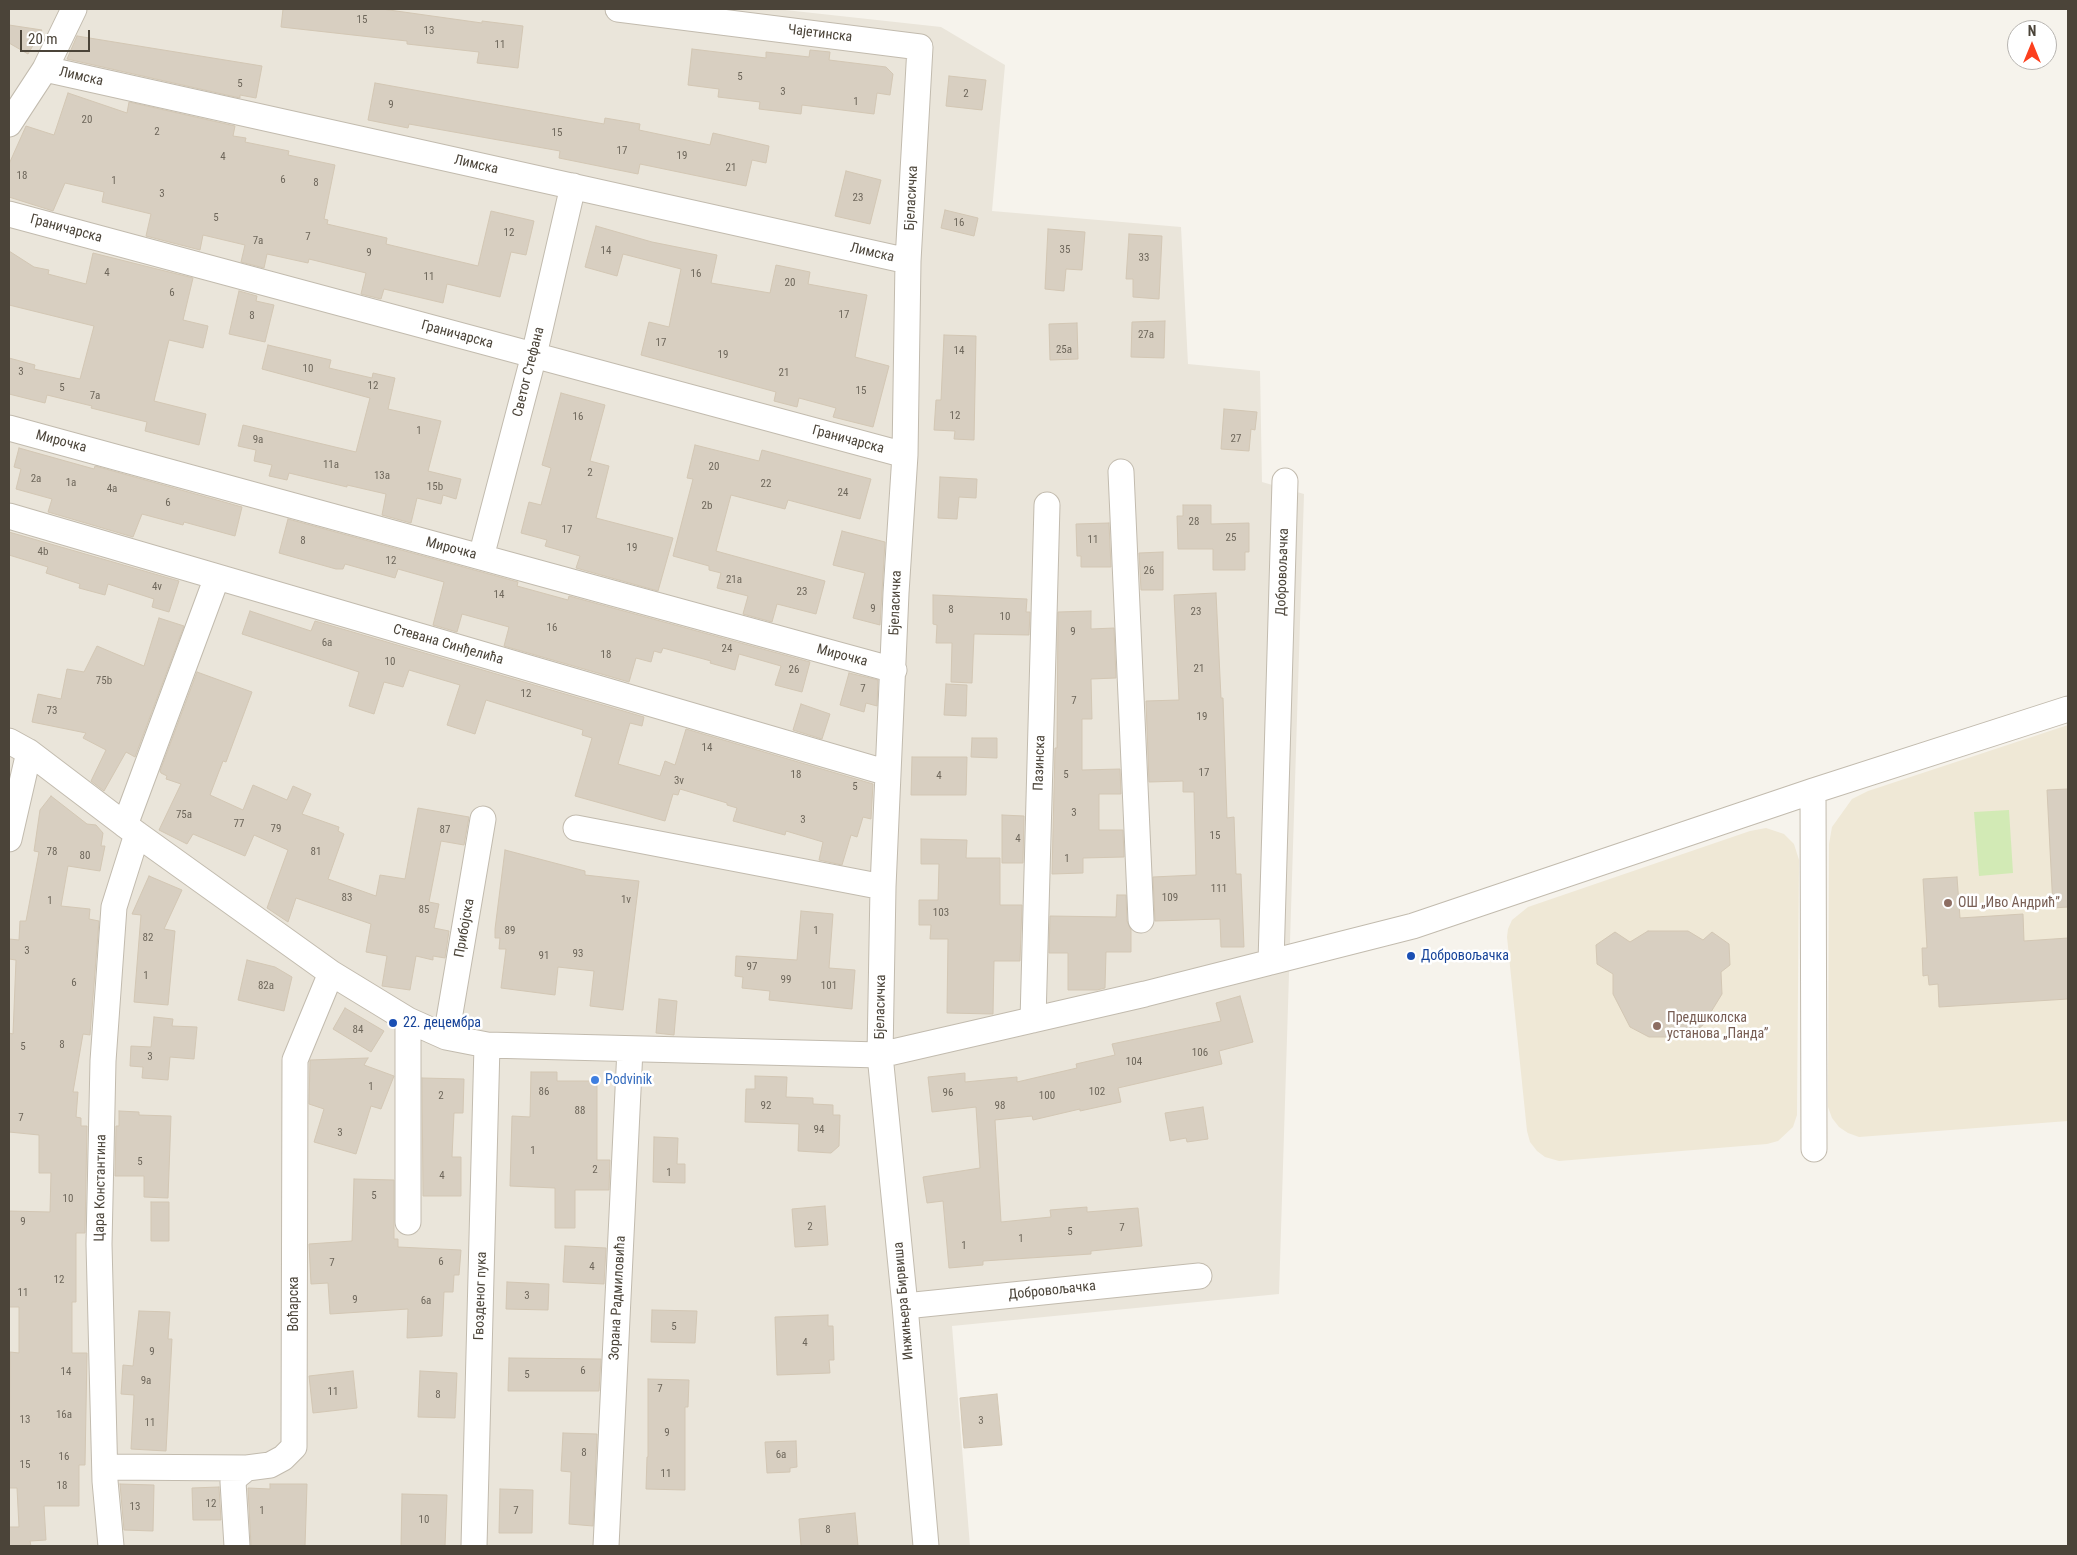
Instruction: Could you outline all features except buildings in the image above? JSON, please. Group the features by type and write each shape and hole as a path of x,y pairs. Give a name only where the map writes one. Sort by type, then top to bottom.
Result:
{"street":[{"path":"9,124 45,69 74,9"},
{"name":"Чајетинска","path":"618,9 920,47 914,150"},
{"name":"Лимска","path":"45,69 908,261"},
{"name":"Бјеласичка","path":"880,1055 883,887 896,593 905,455 908,261 914,150"},
{"name":"Светог Стефана","path":"481,557 534,355 573,186"},
{"name":"Граничарска","path":"9,214 905,455"},
{"name":"Мирочка","path":"9,428 894,670"},
{"path":"1121,472 1141,920"},
{"name":"Добровољачка","path":"1271,962 1285,481"},
{"name":"Пазинска","path":"1033,1020 1047,505"},
{"name":"Стевана Синђелића","path":"9,516 888,773"},
{"name":"Цара Константина","path":"111,1546 105,1467 99,1244 103,1060 114,907 131,829 217,577"},
{"path":"19,746 331,973 408,1020 446,1037 487,1045 880,1055 1033,1020 1413,926 1813,791 2068,709"},
{"path":"9,839 19,746"},
{"path":"1813,791 1814,1149"},
{"name":"Прибојска","path":"446,1037 483,819"},
{"path":"576,828 883,887"},
{"name":"Воћарска","path":"105,1467 246,1468 270,1465 283,1458 294,1446 295,1060 331,973"},
{"path":"408,1020 408,1222"},
{"name":"Гвозденог пука","path":"474,1546 487,1045"},
{"name":"Зорана Радмиловића","path":"606,1546 630,1049"},
{"name":"Инжињера Бирвиша","path":"880,1055 926,1546"},
{"name":"Добровољачка","path":"905,1306 1199,1276"},
{"path":"237,1546 233,1482 246,1468"}],"shaded area":[{"path":"9,9 776,9 941,27 1005,65 992,211 1181,227 1188,364 1260,371 1262,482 1304,494 1279,1294 952,1326 970,1546 9,1546"},
{"name":"ОШ „Иво Андрић”","path":"2068,725 2068,1121 1859,1137 1848,1133 1839,1127 1832,1118 1828,1107 1829,844 1832,827 1852,799 1868,791"},
{"name":"Предшколска установа „Панда”","path":"1766,828 1784,834 1794,844 1799,860 1797,1115 1793,1127 1778,1141 1767,1144 1559,1161 1545,1157 1530,1142 1527,1131 1507,937 1512,920 1528,907 1750,831"}],"green space":[{"path":"2009,810 2013,873 1979,876 1974,812"}],"place":[{"name":"ОШ „Иво Андрић”","path":"1948,903"},
{"name":"Добровољачка","path":"1411,956"},
{"name":"22. децембра","path":"393,1023"},
{"name":"Предшколска установа „Панда”","path":"1657,1026"},
{"name":"Podvinik","path":"595,1080"}]}
